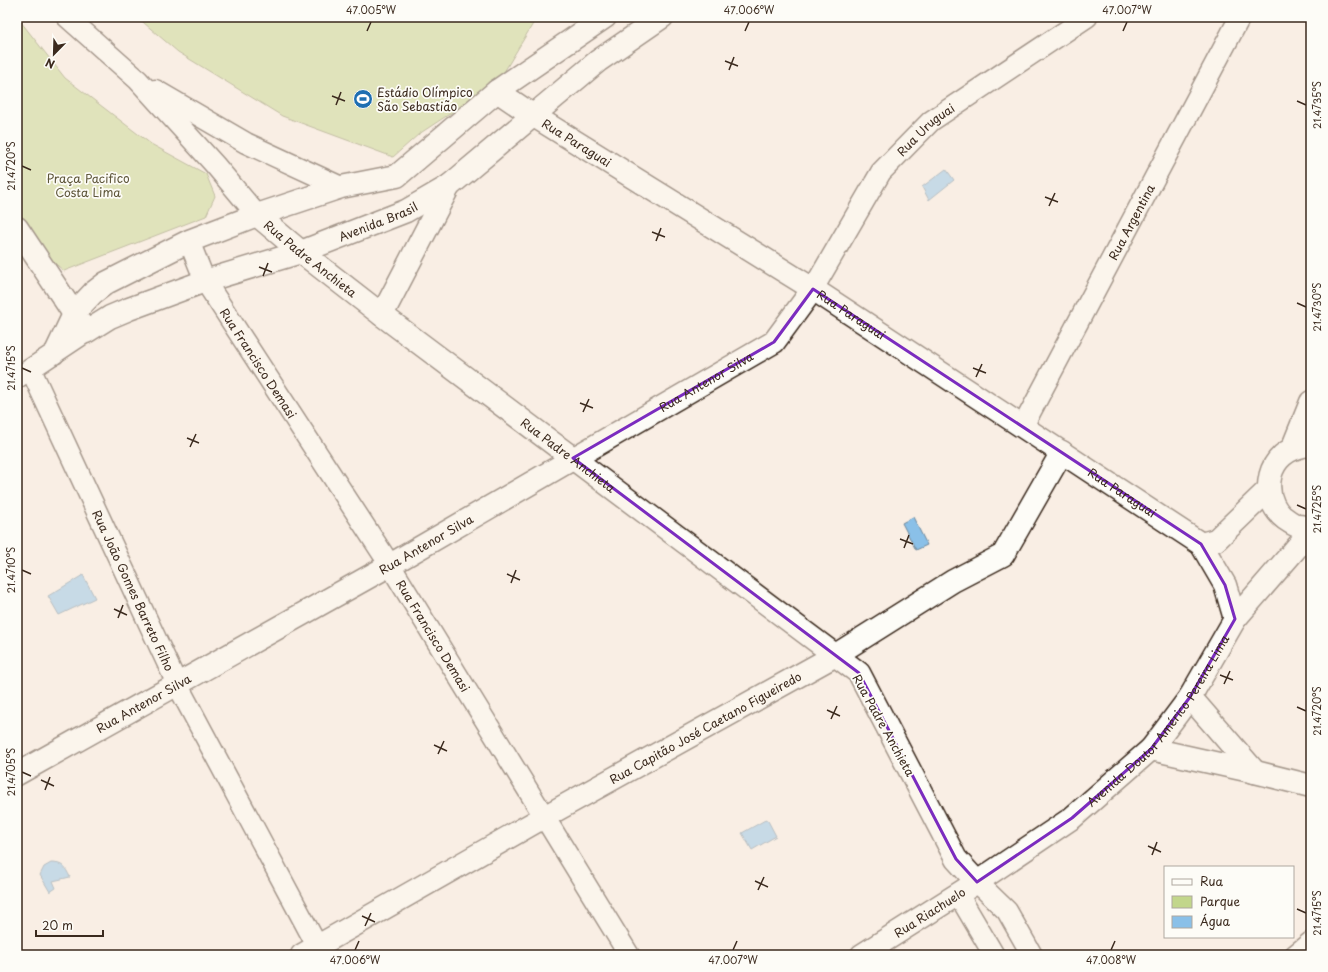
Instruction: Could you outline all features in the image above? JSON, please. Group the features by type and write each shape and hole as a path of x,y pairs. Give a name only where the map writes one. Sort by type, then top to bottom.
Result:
{"main road":[{"name":"Avenida Brasil","path":"73,314 106,283 189,241 257,215 341,187 397,176 497,92 605,17"},
{"name":"Avenida Brasil","path":"86,332 110,317 129,309 205,281 301,252 406,211 449,186 598,61 662,17"},
{"name":"Rua Paraguai","path":"497,92 813,289 1201,544 1225,585 1235,619"},
{"path":"382,315 449,186"},
{"name":"Rua Padre Anchieta","path":"257,215 301,252 382,315 834,656 859,673 956,859 977,882"},
{"path":"17,228 86,332"},
{"name":"Rua Antenor Silva","path":"17,774 390,565 774,342 813,289"},
{"path":"1311,402 1301,447 1279,459 1271,473 1269,489 1273,505 1283,518 1297,526 1311,528"},
{"name":"Rua Capitão José Caetano Figueiredo","path":"314,952 544,817 834,656 953,581 1003,555 1062,452"},
{"path":"1201,544 1216,540 1269,489"},
{"name":"Avenida Doutor Américo Pereira Lima","path":"977,882 1072,818 1151,749 1190,697 1235,619 1311,531"},
{"path":"1190,697 1255,772"},
{"path":"1151,749 1311,786"},
{"name":"Rua Padre Anchieta","path":"956,859 958,894"},
{"name":"Rua Riachuelo","path":"862,955 977,882"}],"street":[{"name":"Rua Padre Anchieta","path":"67,17 138,80 215,165 257,215"},
{"name":"Rua Uruguai","path":"813,289 881,172 931,121 1087,17"},
{"name":"Rua Argentina","path":"1023,426 1240,17"},
{"name":"Rua Padre Anchieta","path":"138,80 246,143 341,187"},
{"name":"Rua Francisco Demasi","path":"189,241 205,281 390,565 629,955"},
{"name":"Avenida Brasil","path":"54,354 73,314"},
{"name":"Avenida Brasil","path":"24,374 86,332"},
{"name":"Rua João Gomes Barreto Filho","path":"24,374 177,684 314,952"},
{"path":"977,882 1007,911 1032,955"},
{"path":"958,894 994,955"},
{"path":"1294,955 1311,942"}],"highlighted area":[{"path":"813,289 1201,544 1225,585 1235,619 1190,697 1151,749 1072,818 977,882 956,859 859,673 573,458 774,342"}],"green space":[{"name":"Praça Pacifico Costa Lima","path":"17,17 65,78 151,144 206,174 215,196 206,216 64,271 45,255 17,212"},
{"name":"Estádio Olímpico São Sebastião","path":"137,17 537,17 498,82 419,134 393,157 282,116 178,52"}],"water":[{"path":"946,169 954,180 929,200 922,187"},
{"path":"913,517 927,545 916,550 902,523"},
{"path":"83,575 95,598 59,615 48,596"},
{"path":"767,819 776,836 752,850 742,833"},
{"path":"51,863 63,866 70,877 53,881 56,888 50,892 40,875 44,867"}],"place":[{"name":"Estádio Olímpico São Sebastião","path":"363,99"}]}
